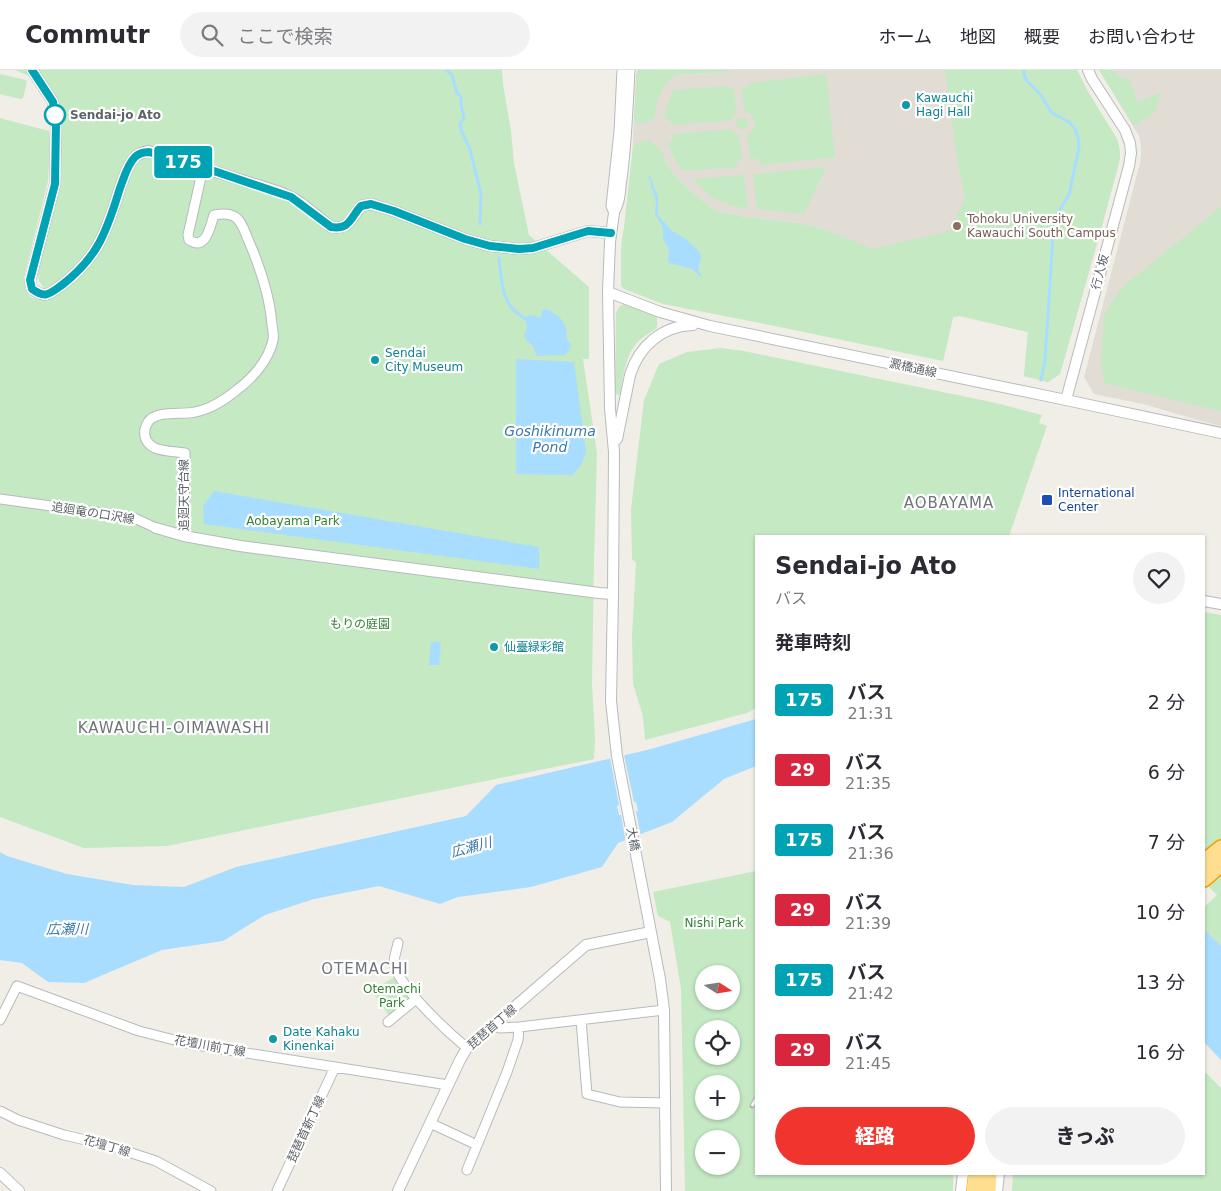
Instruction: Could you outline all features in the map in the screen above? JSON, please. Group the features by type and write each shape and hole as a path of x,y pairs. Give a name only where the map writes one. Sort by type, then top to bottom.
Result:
{"highway":[{"path":"1205,861 1221,848"},
{"path":"1205,878 1221,864"},
{"path":"974,1191 976,1175"},
{"path":"988,1191 989,1175"}],"street":[{"path":"32,70 53,102 56,124 55,184 30,280 32,289 40,294 46,295 51,292 90,258 99,244 109,220 124,176 135,157 141,153 149,152 291,197 331,227 339,228 347,225 361,206 371,204 465,239 490,246 519,249 533,248 588,231 611,233"},
{"path":"614,212 611,206 619,132 622,70"},
{"path":"614,452 610,409 608,292 610,242 614,212 618,206 623,174 630,70"},
{"name":"行人坂","path":"1066,400 1131,153 1130,143 1125,130 1088,70"},
{"name":"追廻天守台線","path":"203,168 188,234 189,240 200,244 204,241 214,215 229,214 240,220 257,261 264,284 272,315 274,339 266,358 255,373 242,386 216,405 195,412 158,415 148,421 144,433 146,442 155,448 185,453 184,536 240,546 613,594"},
{"name":"澱橋通線","path":"608,292 660,312 710,326 1221,434"},
{"path":"614,452 632,366 645,345 657,336 675,327 710,326"},
{"name":"大橋","path":"614,452 611,702 617,756 660,979 664,1010 666,1191"},
{"name":"追廻竜の口沢線","path":"0,499 132,518 156,528 184,536"},
{"path":"1205,600 1221,604"},
{"path":"1205,853 1221,842"},
{"path":"1205,885 1221,870"},
{"name":"琵琶首丁線","path":"398,1191 467,1048 586,945 650,927"},
{"path":"398,943 394,962 398,975 416,999 441,1026 467,1048"},
{"name":"花壇川前丁線","path":"0,1020 17,986 139,1031 190,1044 448,1085"},
{"path":"388,1022 416,999"},
{"path":"493,1026 500,1028 664,1010"},
{"path":"581,1020 587,1094 620,1102 665,1103"},
{"path":"467,1170 507,1072 518,1040 519,1026"},
{"name":"琵琶首新丁線","path":"277,1191 335,1067"},
{"name":"花壇丁線","path":"0,1111 18,1120 64,1135 107,1145 156,1161 211,1191"},
{"path":"430,1123 477,1145"},
{"path":"0,1173 19,1191"},
{"path":"961,1191 963,1175"},
{"path":"997,1191 999,1175"}],"shaded area":[{"name":"Tohoku University Kawauchi South Campus","path":"729,70 1077,70 1117,139 1120,158 1060,374 1048,382 1024,376 1028,332 960,316 953,317 943,361 862,252 823,229 799,223 745,217 717,211 690,190 674,174 665,160 632,162 636,74 675,75 728,72"},
{"path":"1099,70 1221,70 1221,426 1143,404 1094,394 1084,377 1141,155 1139,136"}],"green space":[{"name":"Aobayama Park","path":"15,70 502,70 514,163 529,235 589,287 589,359 583,359 597,453 592,683 595,738 594,759 167,846 84,848 0,817 0,118 49,131 48,181 24,278 27,293 33,298 42,300 48,299 49,296 39,281 38,274 60,181 60,126 51,102 31,77"},
{"path":"637,70 729,70 729,72 675,75 666,83 660,94 654,118 648,120 645,124 636,123 634,119"},
{"path":"945,70 1077,70 1117,139 1120,158 1117,171 1060,374 1048,382 1024,376 1028,332 960,316 953,317 943,361 663,304 624,289 621,286 622,238 633,146 646,139 660,148 674,174 690,190 717,211 745,217 799,223 823,229 873,249 950,231 965,198 958,165"},
{"path":"1099,70 1112,70 1124,79 1128,77 1138,102 1162,92 1155,111 1134,126"},
{"path":"0,74 26,80 23,98 0,94"},
{"path":"826,74 835,157 760,165 759,159 750,159 747,135 753,129 755,122 752,115 744,110 742,87 750,85 750,83"},
{"path":"727,86 728,88 734,88 736,112 731,120 674,125 664,118 668,102 674,90"},
{"path":"740,117 744,117 748,123 744,129 740,129 736,125 736,121"},
{"path":"731,129 735,134 739,135 742,160 737,161 737,167 683,171 667,144 671,142 674,134"},
{"path":"826,167 804,214 757,209 753,174"},
{"path":"744,175 748,209 717,200 693,179"},
{"path":"1221,207 1221,411 1104,383 1101,361 1104,315 1120,289"},
{"path":"624,304 657,316 657,328 640,340 632,350 625,368 620,394 618,395 615,389 616,313 619,307"},
{"path":"721,348 744,351 996,403 1042,415 1039,423 1047,426 1009,535 755,535 755,709 747,713 645,740 643,716 633,684 632,636 636,563 632,559 631,509 644,400 659,364 687,352"},
{"path":"1205,612 1221,615 1221,946 1205,930 1205,906 1217,895 1205,883"},
{"name":"Nishi Park","path":"755,871 755,1175 953,1175 953,1191 685,1191 681,989 670,922 658,916 653,892"},
{"name":"Otemachi Park","path":"396,976 411,998 390,1017 372,991"},
{"path":"1205,1072 1221,1088 1221,1191 1012,1191 1013,1175 1205,1175"}],"water":[{"path":"650,176 658,197 658,215 672,231 683,237 699,251 701,257 698,270 701,277 692,269 669,263 669,250 663,239 663,228 655,214 656,201 648,178"},
{"path":"545,309 558,316 566,328 566,338 571,344 570,349 565,355 536,356 533,346 525,338 527,326 524,318 530,315 541,318 542,310"},
{"name":"Goshikinuma Pond","path":"516,359 574,362 586,451 581,464 572,475 516,474"},
{"path":"214,491 539,547 539,569 204,524 203,506"},
{"path":"431,642 441,642 439,665 429,665"},
{"name":"広瀬川","path":"755,719 755,766 724,779 672,822 618,843 602,867 531,887 458,897 440,904 379,886 314,899 265,915 223,941 162,950 84,983 48,982 22,963 0,960 0,852 7,856 67,874 133,885 184,887 236,867 466,816 496,785 647,750"},
{"path":"1205,930 1221,946 1221,1060 1205,1043"}],"pier":[{"path":"624,755 634,802 636,802 638,811 636,811 641,837 626,843 621,815 619,815 617,806 619,805 610,758"}],"waterway":[{"path":"446,70 452,75 457,93 461,97 464,118 460,124 461,130 470,149 481,194 480,224"},
{"path":"1024,70 1024,76 1040,94 1050,110 1069,122 1075,129 1079,148 1069,195 1054,219 1045,361 1041,380"},
{"path":"499,258 502,284 508,303 524,318"}],"railway":[{"path":"752,1106 755,1101"}],"bus line":[{"name":"175","path":"32,70 53,102 56,124 55,184 30,280 32,289 40,294 46,295 51,292 85,264 99,244 124,176 131,163 141,153 149,152 280,192 301,203 331,227 339,228 347,225 361,206 371,204 465,239 490,246 519,249 533,248 588,231 611,233"}],"place":[{"name":"Kawauchi Hagi Hall","path":"906,105"},
{"name":"Sendai-jo Ato","path":"55,115"},
{"name":"Tohoku University Kawauchi South Campus","path":"957,226"},
{"name":"Sendai City Museum","path":"375,360"},
{"name":"International Center","path":"1047,500"},
{"name":"仙臺緑彩館","path":"494,647"},
{"name":"Date Kahaku Kinenkai","path":"273,1039"}],"district":[{"name":"AOBAYAMA","path":"949,503"},
{"name":"KAWAUCHI-OIMAWASHI","path":"174,728"},
{"name":"OTEMACHI","path":"365,969"}],"park label":[{"name":"もりの庭園","path":"360,624"}]}
